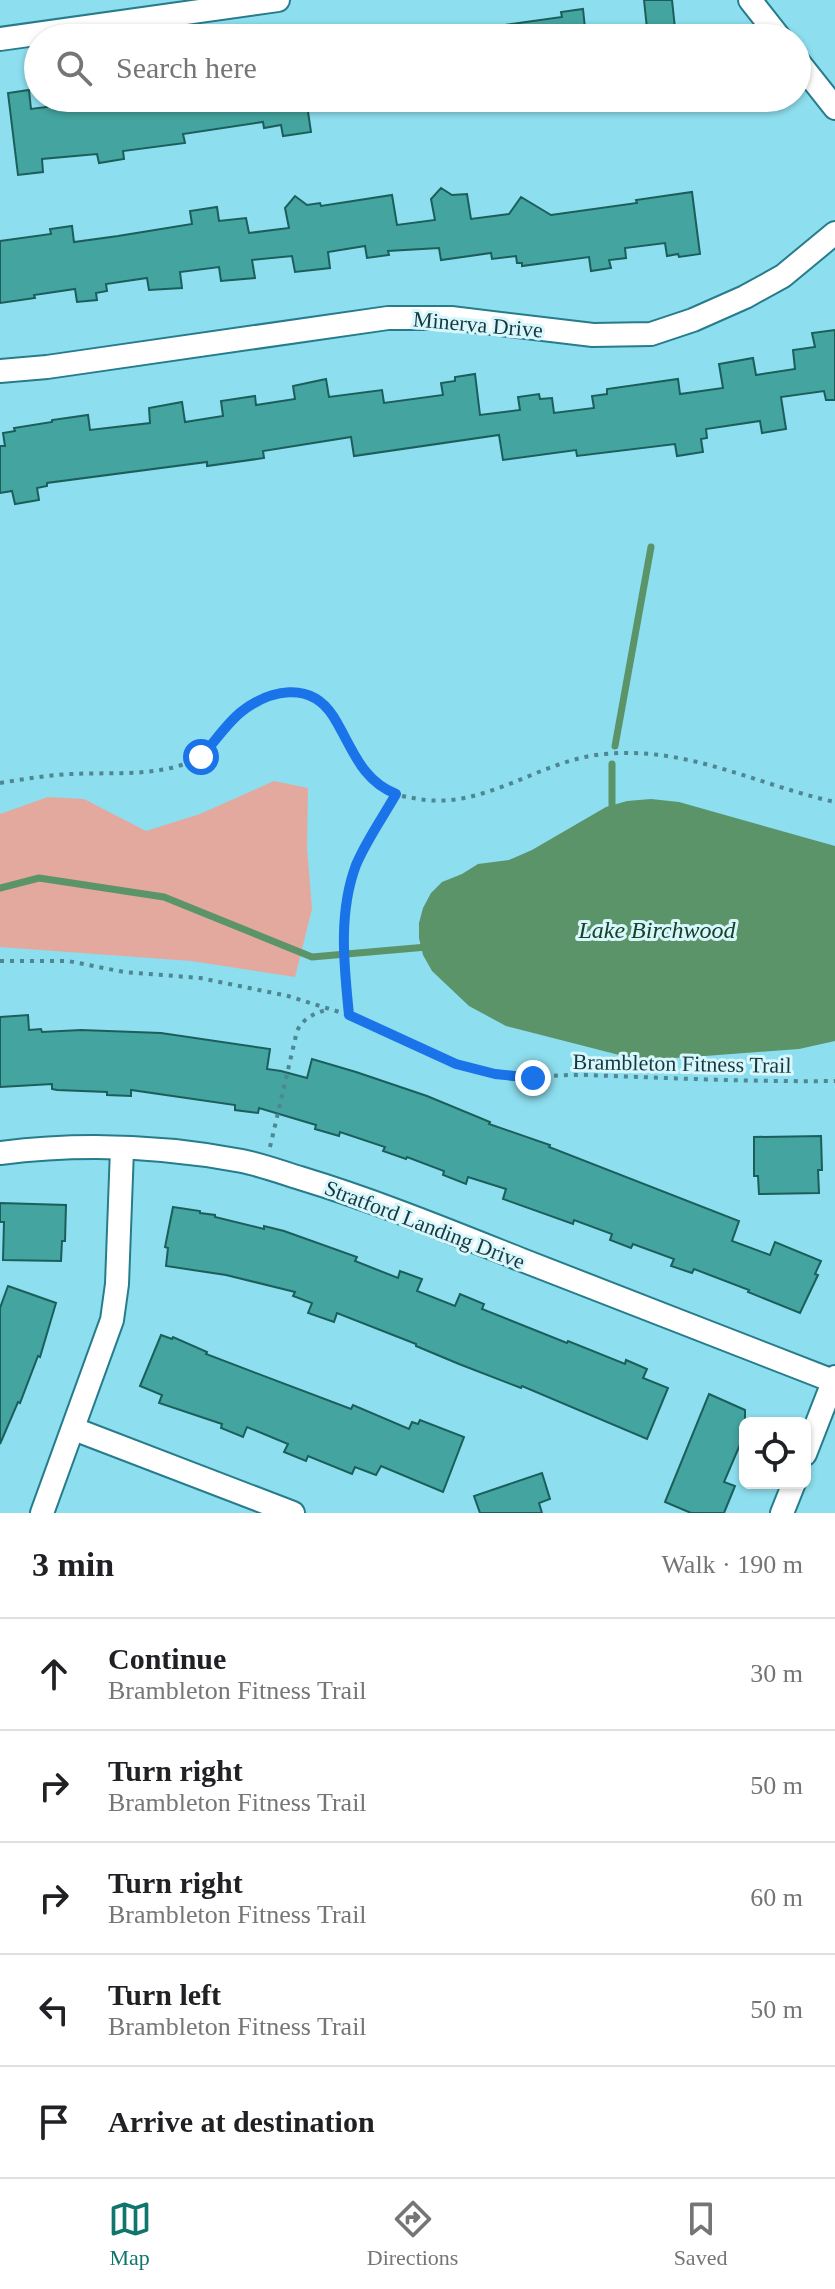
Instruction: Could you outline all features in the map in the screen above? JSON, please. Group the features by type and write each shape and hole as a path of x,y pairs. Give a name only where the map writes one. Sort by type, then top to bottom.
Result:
{"street":[{"path":"107,24 278,0"},
{"path":"750,0 769,24"},
{"path":"0,39 24,36"},
{"path":"811,78 835,108"},
{"name":"Minerva Drive","path":"0,371 388,318 451,318 593,335 651,334 745,297 783,276 835,233"},
{"name":"Stratford Landing Drive","path":"0,1153 80,1147 122,1149 242,1161 265,1167 353,1194 834,1379"},
{"path":"42,1513 112,1320 117,1284 122,1149"},
{"path":"811,1438 834,1379"},
{"path":"74,1429 293,1513"},
{"path":"782,1513 792,1489"}],"path":[{"path":"0,783 43,776 145,771 180,765 201,757 238,714 256,701 286,691 302,693 320,702 332,714 367,775 381,788 396,794 436,801 476,797 578,757 640,752 720,767 835,802"},
{"path":"349,1015 344,965 346,902 357,863 396,794"},
{"name":"Brambleton Fitness Trail","path":"0,961 68,961 124,972 200,978 288,996 349,1015 456,1064 495,1074 533,1078 578,1075 835,1081"},
{"path":"265,1167 297,1031 301,1022 309,1016 330,1008"}],"shaded area":[{"path":"274,781 308,788 307,848 312,909 295,977 191,961 0,947 0,814 48,797 84,799 146,831 200,814"}],"water":[{"name":"Lake Birchwood","path":"651,799 679,802 835,846 835,1041 799,1049 655,1059 627,1057 506,1026 469,1006 432,971 423,955 419,923 431,893 442,882 478,864 509,860 532,850 606,807"}],"building":[{"path":"644,0 672,0 675,24 647,24"},
{"path":"583,9 585,24 511,24 562,17 561,12"},
{"path":"24,91 24,112 308,112 311,132 283,136 281,125 264,128 263,122 183,134 185,143 123,151 124,159 99,163 97,154 42,159 43,172 18,175 8,93"},
{"path":"441,188 452,195 467,194 471,219 509,214 521,197 551,215 692,192 700,254 667,256 665,243 625,248 626,258 609,260 611,268 591,271 589,257 522,266 522,263 517,263 516,256 492,259 491,253 441,260 439,248 388,251 389,255 367,258 365,246 328,252 330,268 295,272 292,256 252,260 255,278 221,281 219,267 180,272 182,288 149,290 147,278 106,284 107,291 96,293 97,300 77,302 75,289 0,303 0,241 51,234 50,229 72,226 74,242 118,236 192,224 190,211 217,207 219,221 246,218 249,233 289,228 285,208 295,196 307,205 320,203 321,206 392,195 397,225 435,220 431,199"},
{"path":"835,330 835,400 826,400 824,391 781,397 786,429 762,433 760,421 706,429 707,438 701,439 703,452 677,456 675,444 577,456 576,450 503,460 499,435 354,456 351,437 263,451 264,458 207,466 207,462 47,483 47,486 37,488 39,500 15,504 12,491 0,493 0,446 5,446 3,433 52,420 88,415 90,430 150,423 149,408 182,402 185,422 223,416 221,401 255,396 256,405 295,399 293,386 326,379 329,397 382,390 384,403 443,395 441,383 475,374 480,415 520,410 518,397 539,394 540,399 552,398 554,413 594,408 592,396 607,394 607,389 678,379 680,394 723,388 719,364 753,358 756,375 795,369 793,350 815,347 812,333"},
{"path":"28,1015 29,1030 161,1033 270,1049 267,1069 307,1078 312,1059 356,1072 427,1096 489,1124 550,1145 739,1221 732,1241 770,1255 775,1242 821,1261 815,1274 818,1275 800,1313 694,1269 692,1273 671,1266 674,1259 633,1244 631,1248 610,1240 612,1234 574,1220 573,1224 503,1199 506,1189 468,1177 466,1184 443,1175 444,1171 383,1151 385,1147 340,1132 339,1136 315,1129 316,1125 259,1108 258,1113 235,1110 235,1105 131,1090 131,1096 57,1090 52,1089 52,1084 0,1087 0,1017"},
{"path":"821,1136 819,1193 759,1194 758,1176 754,1176 754,1137"},
{"path":"0,1203 66,1205 61,1261 3,1260 4,1222 0,1222"},
{"path":"173,1207 284,1231 357,1257 355,1261 398,1278 400,1271 422,1279 417,1291 455,1306 460,1294 484,1304 482,1309 567,1343 647,1369 643,1378 668,1388 647,1439 337,1313 334,1322 308,1313 312,1303 293,1296 295,1292 226,1275 166,1266 168,1248 165,1247"},
{"path":"8,1286 56,1303 40,1357 0,1444 0,1308"},
{"path":"161,1335 173,1337 206,1354 351,1409 353,1405 409,1429 412,1422 418,1424 420,1420 464,1437 443,1492 381,1466 376,1475 355,1467 352,1474 308,1456 306,1461 284,1452 288,1444 247,1427 243,1437 221,1428 222,1424 159,1403 162,1395 140,1386"},
{"path":"709,1394 745,1410 745,1417 739,1417 739,1447 724,1482 735,1486 724,1513 691,1513 665,1502"},
{"path":"542,1473 550,1499 539,1503 542,1513 480,1513 474,1496"}],"waterway":[{"path":"615,746 651,547"},
{"path":"612,764 612,814"},
{"path":"0,888 39,878 164,897 312,957 427,947"}],"route":[{"path":"201,757 238,714 256,701 286,691 302,693 320,702 332,714 367,775 381,788 396,794 357,863 346,902 344,965 349,1015 456,1064 495,1074 533,1078"}]}
